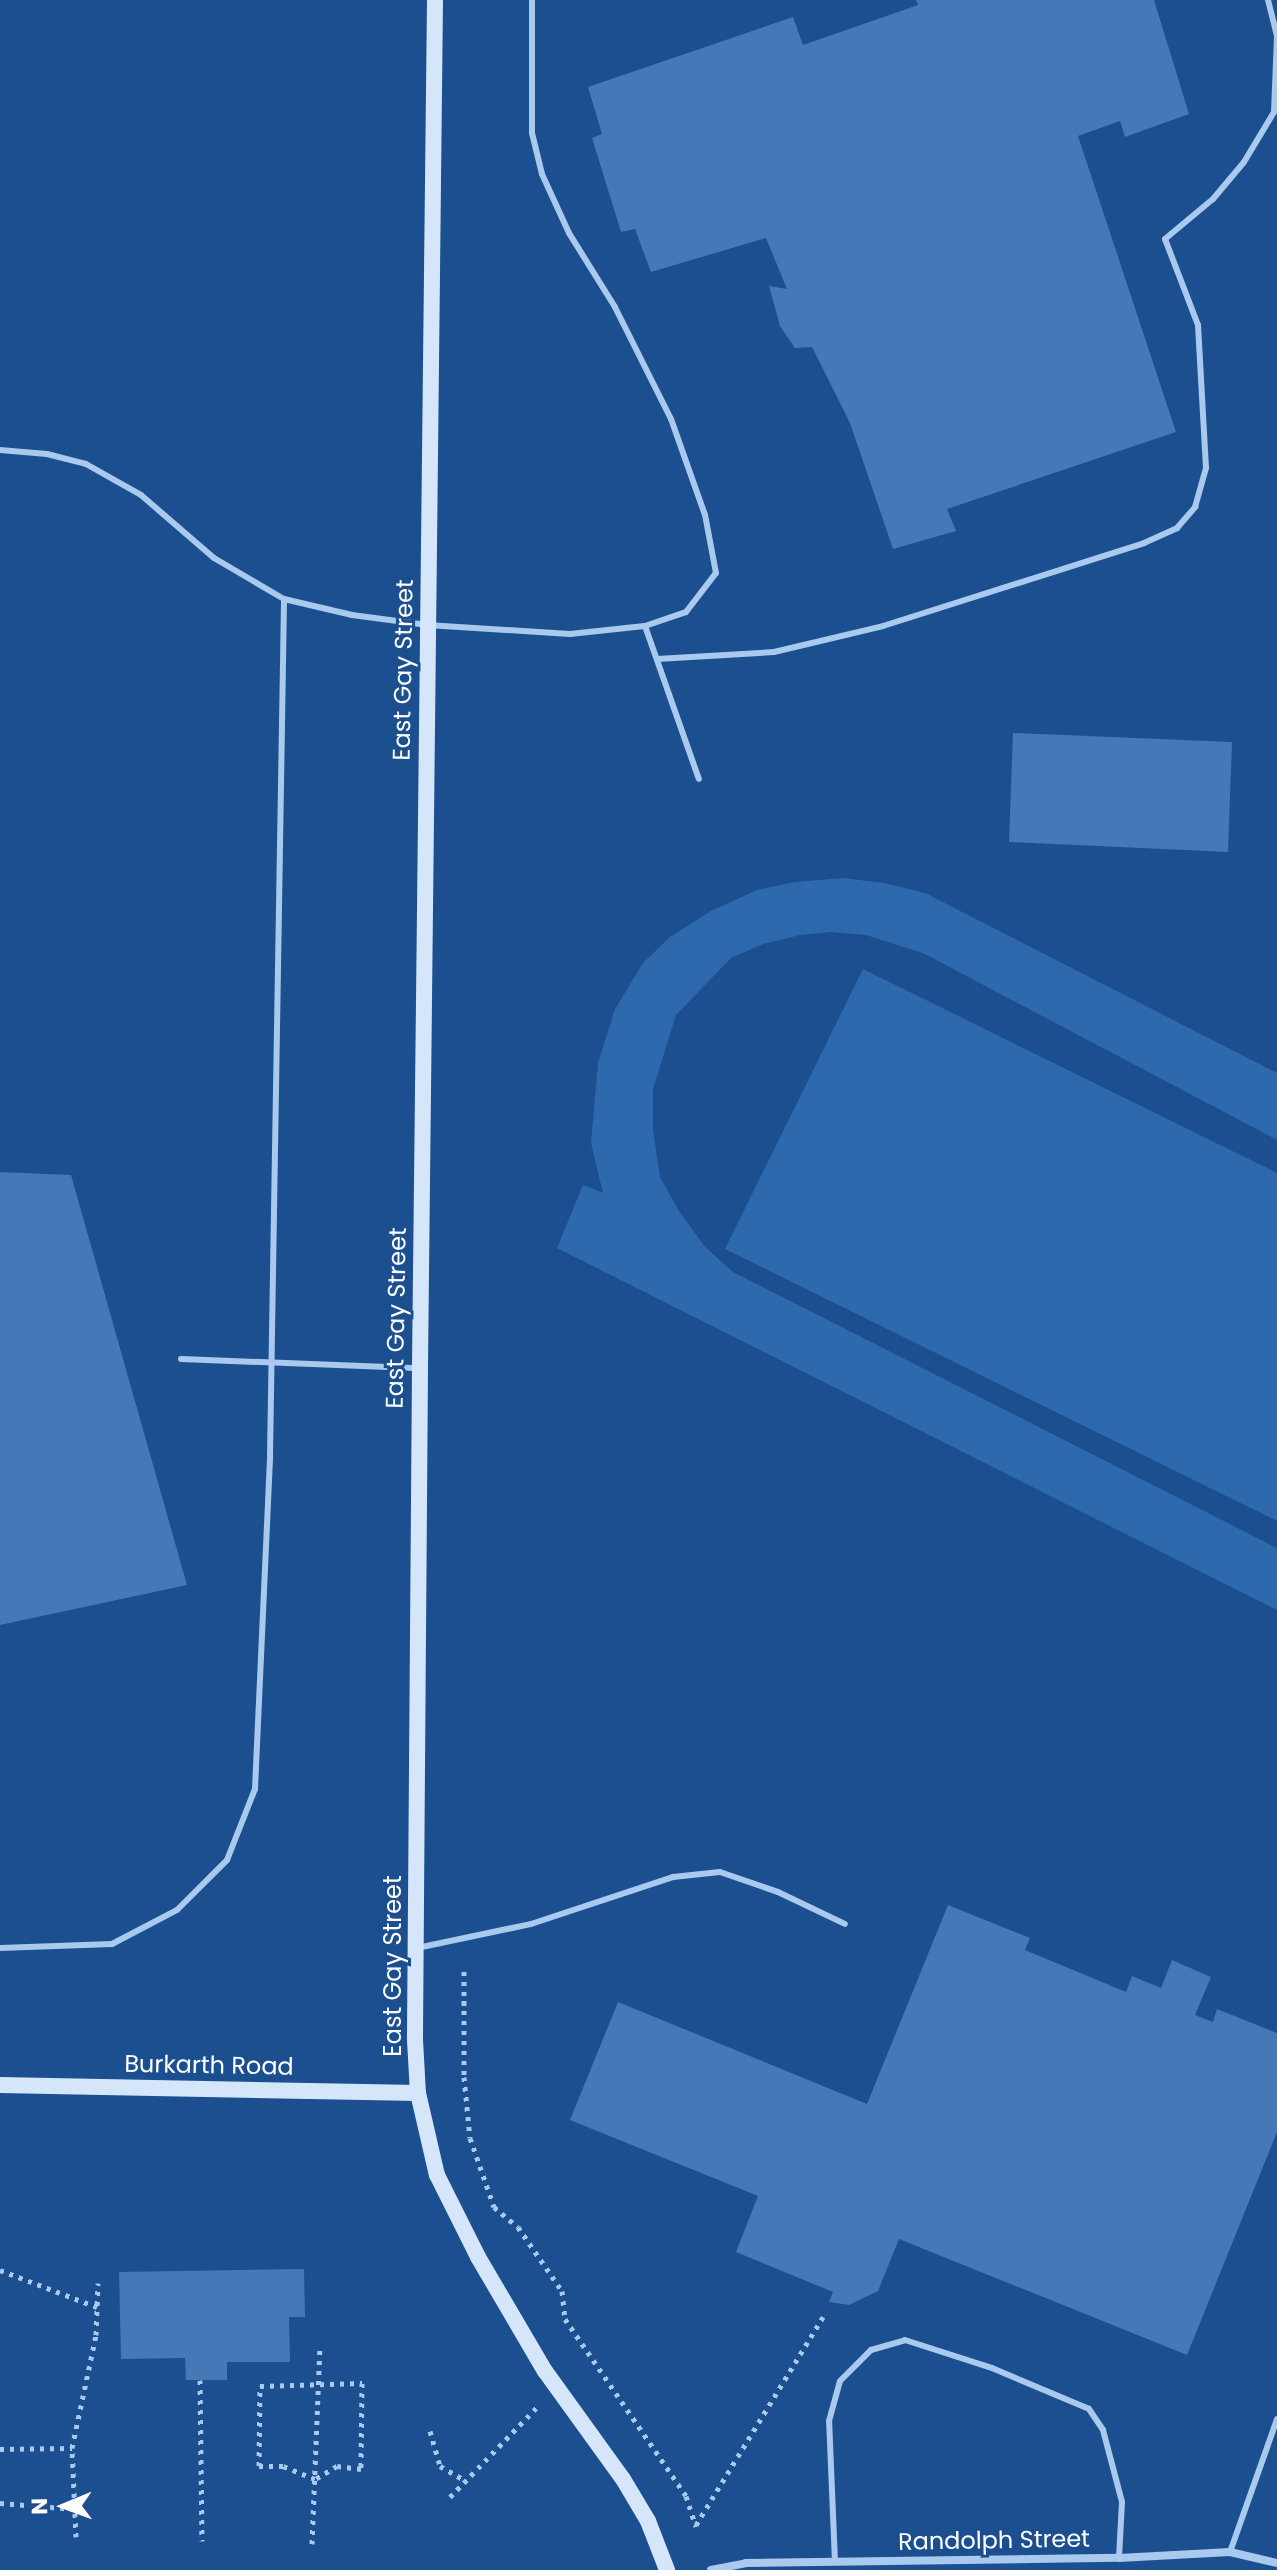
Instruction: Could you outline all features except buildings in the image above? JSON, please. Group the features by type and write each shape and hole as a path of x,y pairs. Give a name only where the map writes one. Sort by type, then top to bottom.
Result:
{"main road":[{"name":"East Gay Street","path":"435,0 420,1368 418,2093 437,2175 478,2257 556,2387 623,2479 648,2521 667,2570"},
{"name":"Burkarth Road","path":"0,2085 418,2093"}],"street":[{"name":"Randolph Street","path":"711,2570 746,2563 1119,2558 1230,2552 1277,2563"}],"lane":[{"path":"0,450 47,454 86,464 141,495 214,558 284,599 352,615 427,625 570,634 645,626 686,612 716,573 705,515 671,419 615,307 569,233 542,174 532,133 532,0"},
{"path":"657,659 774,652 883,626 1144,543 1177,528 1195,507 1206,468 1198,325 1165,239 1213,199 1244,162 1274,112 1277,36 1268,0"},
{"path":"0,1948 112,1944 177,1910 227,1860 255,1789 270,1455 269,1362 284,599"},
{"path":"645,626 699,779"},
{"path":"181,1359 420,1368"},
{"path":"417,1948 531,1924 673,1877 720,1872 778,1892 845,1924"},
{"path":"835,2562 829,2421 840,2381 871,2350 905,2340 992,2368 1089,2409 1103,2430 1122,2502 1119,2558"},
{"path":"1230,2552 1277,2419"},
{"path":"999,2560 999,2570"}],"path":[{"path":"464,1971 464,2077 470,2138 494,2207 518,2227 562,2291 565,2319 686,2496 696,2526 823,2317"},
{"path":"0,2270 97,2307"},
{"path":"76,2537 72,2448 96,2335 98,2283"},
{"path":"312,2544 320,2347"},
{"path":"200,2380 202,2541"},
{"path":"362,2383 361,2469 337,2466 315,2479 283,2466 259,2466 260,2386 362,2383"},
{"path":"450,2497 556,2387"},
{"path":"430,2431 440,2466 466,2481"},
{"path":"0,2449 72,2448"},
{"path":"0,2503 75,2509"}],"shaded area":[{"path":"843,878 884,883 925,893 1277,1073 1277,1140 923,953 866,935 831,932 800,935 763,944 731,958 676,1015 653,1089 653,1130 660,1177 679,1211 705,1247 733,1272 1277,1548 1277,1610 557,1248 583,1185 603,1193 591,1143 598,1063 615,1009 643,963 670,937 711,911 757,890 795,882"},
{"path":"863,969 1277,1173 1277,1521 725,1249"}]}
